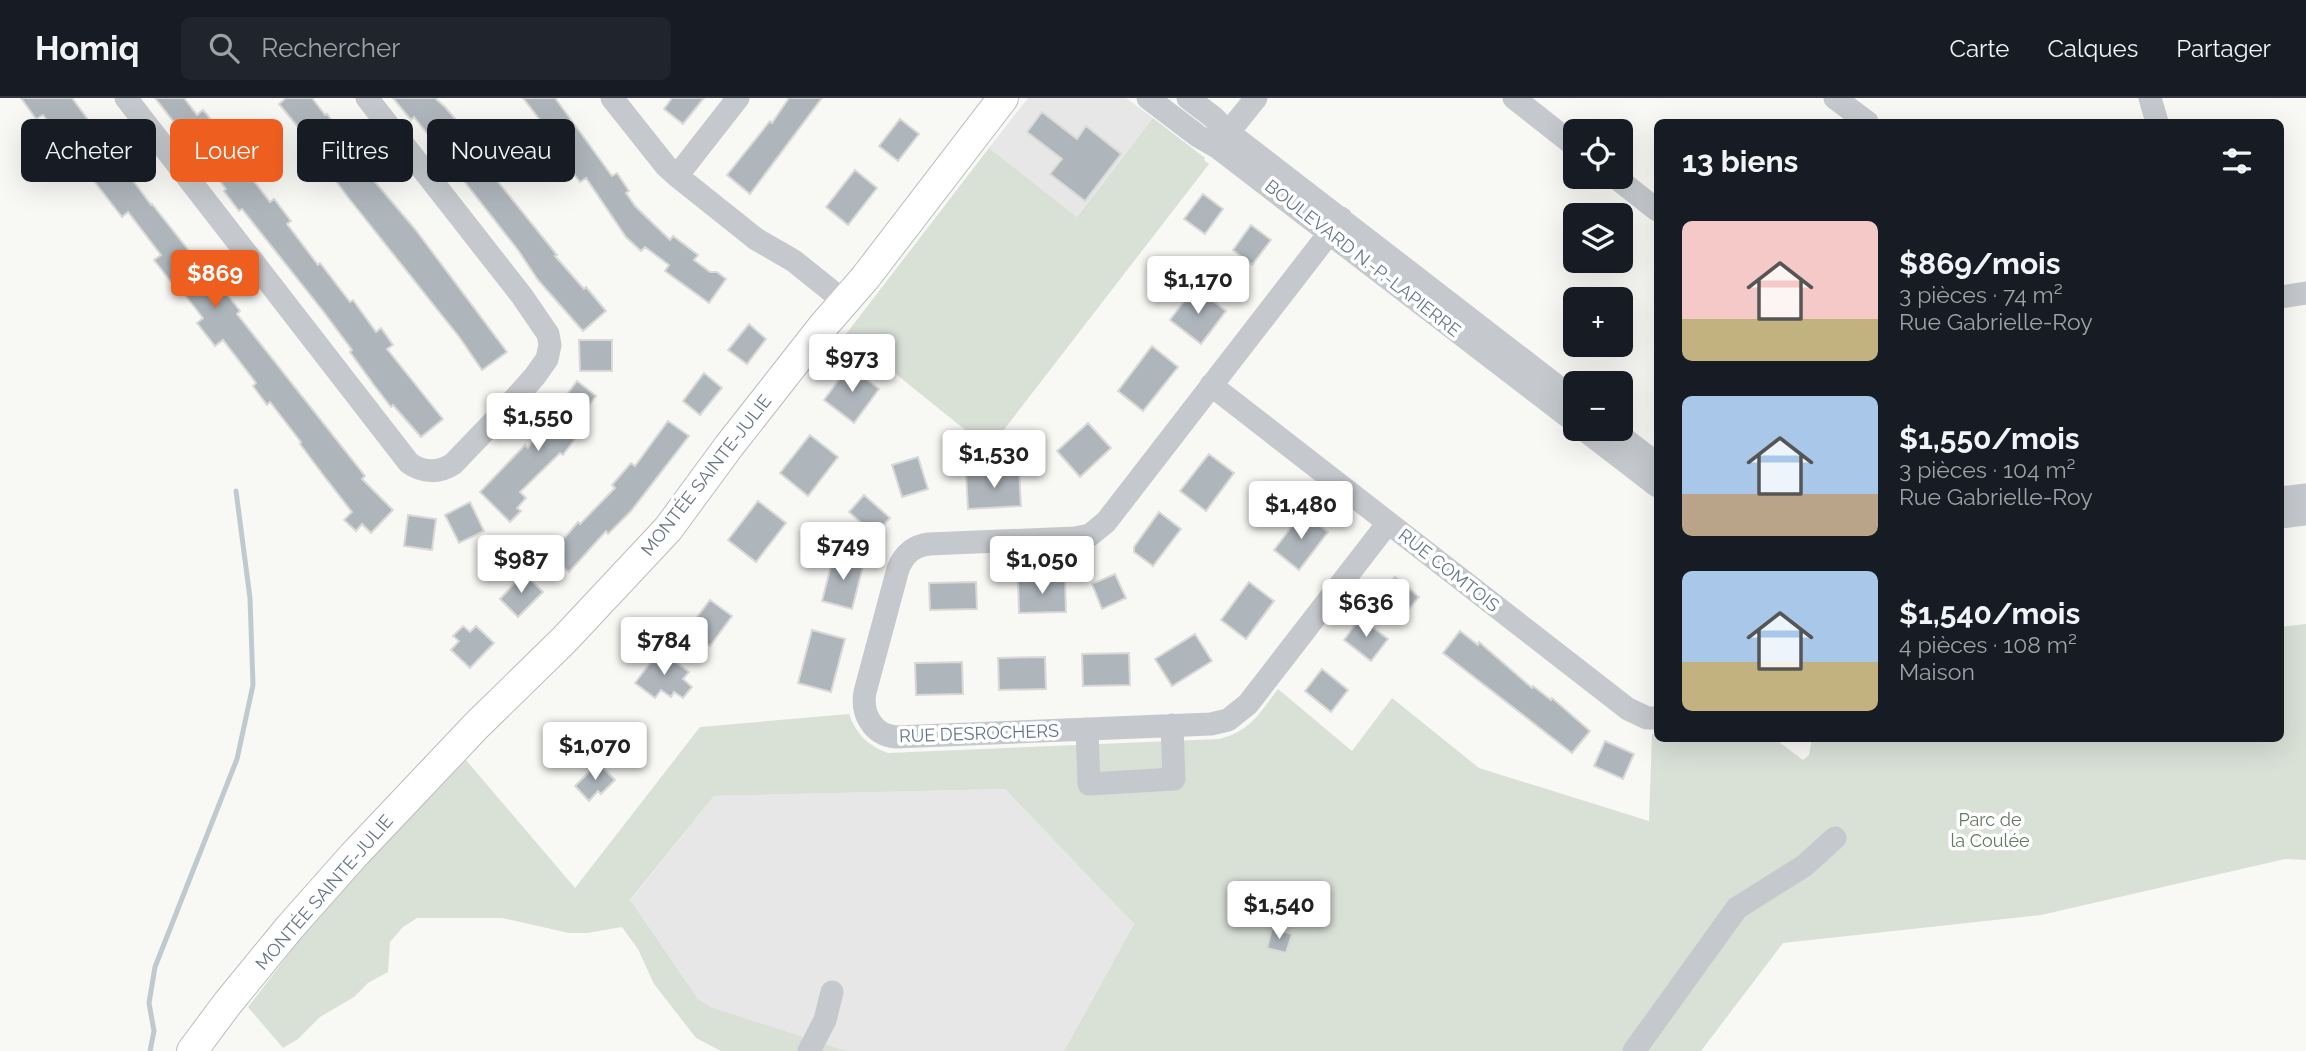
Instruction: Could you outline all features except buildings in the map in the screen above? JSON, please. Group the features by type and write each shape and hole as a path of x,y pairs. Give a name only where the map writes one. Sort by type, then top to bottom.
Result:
{"main road":[{"name":"MONTÉE SAINTE-JULIE","path":"192,1051 290,927 353,856 476,726 570,634 668,529 729,446 818,332 865,278 1003,98"}],"street":[{"path":"126,98 409,463 426,471 439,471 449,467 464,453 535,376 547,359 550,340 522,296 368,98"},
{"path":"612,98 677,176 756,239 794,261 845,302"},
{"path":"677,176 738,98"},
{"name":"BOULEVARD N.-P.-LAPIERRE","path":"1148,98 1198,136 1223,139"},
{"name":"BOULEVARD N.-P.-LAPIERRE","path":"1188,98 1213,117 1223,139 1335,225 1563,391"},
{"path":"1223,139 1256,98"},
{"path":"1514,98 1563,137"},
{"path":"1835,98 1863,119"},
{"path":"2150,98 2156,119"},
{"path":"1630,189 1654,208"},
{"name":"BOULEVARD N.-P.-LAPIERRE","path":"1335,225 1563,412"},
{"name":"RUE DESROCHERS","path":"1335,225 1106,522 1095,532 1075,538 922,545 907,552 899,566 864,700 866,715 876,729 897,737 1220,723 1242,710 1388,523"},
{"path":"2284,296 2306,293"},
{"name":"RUE COMTOIS","path":"1212,385 1629,709 1647,718 1654,718"},
{"path":"1599,441 1654,484"},
{"path":"1627,441 1654,462"},
{"path":"2284,498 2306,495"},
{"path":"2284,517 2306,514"},
{"path":"1087,729 1089,784 1174,779 1172,725"},
{"path":"1634,1051 1737,908 1804,866 1835,838"},
{"path":"809,1051 825,1020 832,992"}],"shaded area":[{"path":"1028,98 1126,98 1153,118 1077,217 989,148"},
{"path":"1005,789 1134,924 1064,1051 847,1051 711,1007 698,999 630,901 714,796"}],"green space":[{"path":"1153,118 1209,164 989,449 846,334 989,148 1077,217"},
{"name":"Parc de la Coulée","path":"2306,624 2306,860 2285,859 2041,915 1783,943 1701,1051 1064,1051 1134,924 1005,789 714,796 630,900 698,999 711,1007 847,1051 721,1051 696,1038 654,984 638,949 622,927 569,933 502,918 417,918 403,927 390,942 388,972 320,1017 298,1039 283,1048 248,1007 312,924 466,760 575,888 700,727 849,714 855,728 864,738 874,747 888,753 1219,739 1247,726 1278,689 1352,751 1392,698 1479,768 1649,821 1652,734 1654,742 1779,742 1803,760 1809,755 1811,742 2284,742 2284,627"}],"waterway":[{"path":"150,1051 154,1031 149,1003 155,967 237,759 253,685 250,598 236,491"}]}
